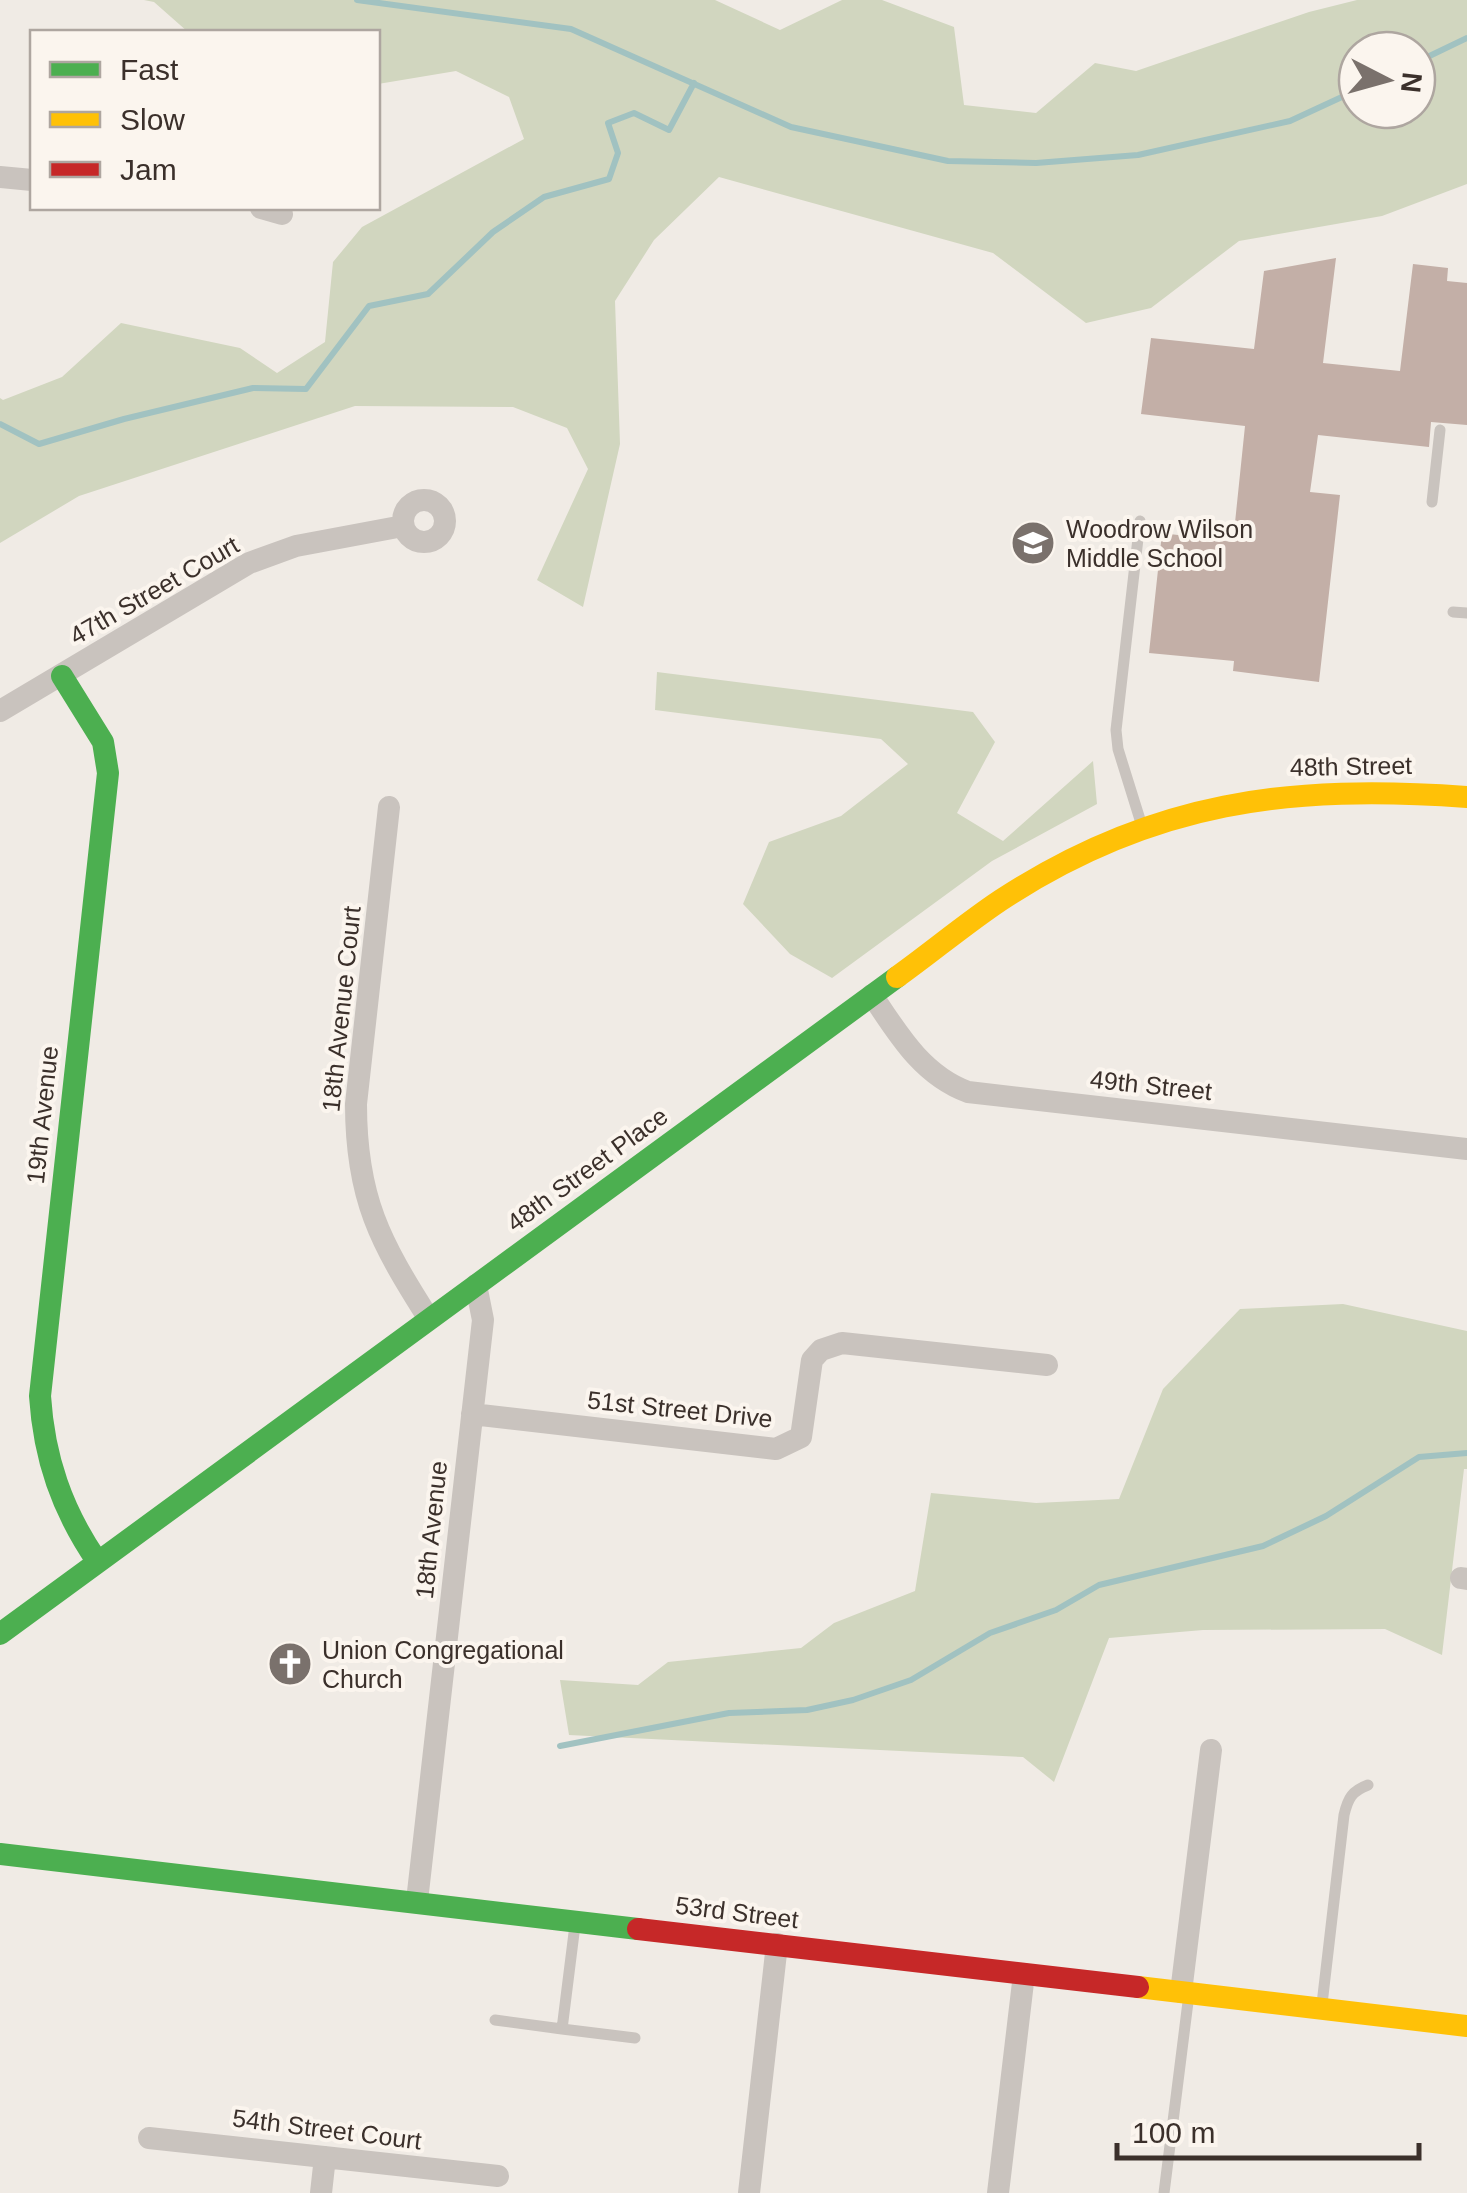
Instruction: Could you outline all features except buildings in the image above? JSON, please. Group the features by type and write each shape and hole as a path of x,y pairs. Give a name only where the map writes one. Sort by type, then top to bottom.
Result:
{"street":[{"path":"0,176 30,180"},
{"name":"47th Street Court","path":"0,712 250,563 296,546 403,526"},
{"name":"19th Avenue","path":"62,676 103,742 108,773 41,1370 40,1412 50,1466 67,1512 97,1561"},
{"name":"48th Street","path":"1236,802 1365,788 1467,797"},
{"name":"48th Street Place","path":"0,1634 1002,900 1053,869 1143,828 1236,802"},
{"name":"18th Avenue Court","path":"390,807 356,1132 368,1208 391,1260 430,1319"},
{"name":"49th Street","path":"872,995 921,1063 949,1085 968,1092 1467,1150"},
{"name":"18th Avenue","path":"418,1902 482,1320 476,1285"},
{"name":"51st Street Drive","path":"472,1414 776,1449 801,1438 812,1360 821,1350 842,1343 1046,1365"},
{"path":"1185,1992 1211,1750"},
{"name":"53rd Street","path":"0,1854 1467,2026"},
{"path":"749,2193 777,1944"},
{"path":"998,2193 1024,1974"},
{"name":"54th Street Court","path":"148,2138 498,2176"},
{"path":"321,2193 325,2157"}],"lane":[{"path":"1432,502 1440,430"},
{"path":"1140,520 1116,730 1118,750 1143,828"},
{"path":"1453,612 1467,614"},
{"path":"1322,2008 1344,1816 1354,1790 1368,1785"},
{"path":"562,2028 576,1920"},
{"path":"1164,2193 1185,1992"},
{"path":"495,2020 635,2038"}],"green space":[{"path":"144,0 715,0 780,30 842,0 882,0 954,27 964,105 1036,113 1095,63 1136,71 1309,12 1357,0 1467,0 1467,184 1382,216 1239,241 1151,308 1086,323 993,253 719,177 654,240 615,301 620,444 583,607 537,580 588,469 567,428 513,407 355,406 79,496 0,543 0,398 62,377 121,323 240,348 277,373 325,342 333,262 362,227 524,139 509,97 456,71 380,84 380,30 186,30 154,2"},
{"path":"657,672 973,712 995,742 957,813 1003,841 1093,761 1097,804 992,861 832,978 790,954 743,904 769,842 841,816 908,764 881,739 655,710"},
{"path":"1343,1304 1467,1331 1467,1469 1442,1655 1385,1629 1203,1630 1109,1638 1054,1782 1023,1757 569,1735 560,1680 638,1685 668,1662 801,1648 834,1623 915,1591 931,1493 1036,1503 1119,1499 1163,1389 1240,1309"}],"waterway":[{"path":"357,0 571,29 791,127 948,161 1036,163 1138,155 1290,121 1337,99"},
{"path":"1437,52 1467,38"},
{"path":"0,424 39,444 253,388 306,389 369,306 428,294 493,232 544,197 609,179 618,153 608,123 634,113 669,130 694,83"},
{"path":"560,1746 729,1713 807,1710 853,1700 911,1680 990,1633 1056,1610 1099,1585 1263,1546 1326,1516 1419,1457 1467,1453"}],"traffic: fast":[{"path":"62,676 103,742 108,773 40,1396 57,1483 97,1561"},
{"path":"0,1634 897,977"},
{"path":"0,1854 638,1929"}],"traffic: slow":[{"path":"897,977 1001,900 1057,867 1113,840 1168,820 1282,798 1341,794 1467,797"},
{"path":"1138,1987 1467,2026"}],"traffic: jam":[{"path":"638,1929 1138,1987"}],"place":[{"name":"Woodrow Wilson Middle School","path":"1033,543"},
{"name":"Union Congregational Church","path":"290,1664"}]}
